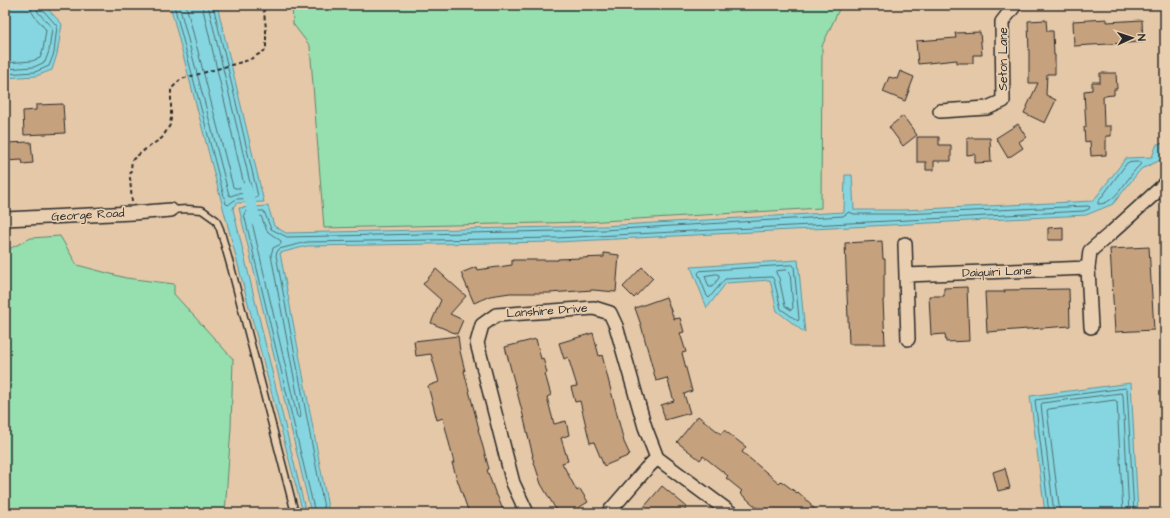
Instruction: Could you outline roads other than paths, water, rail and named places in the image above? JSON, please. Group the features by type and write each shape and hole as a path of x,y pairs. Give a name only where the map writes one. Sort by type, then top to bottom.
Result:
{"street":[{"name":"Seton Lane","path":"940,111 987,108 1003,101 1002,22 1015,5"},
{"path":"1091,327 1088,268 1090,251 1165,184"},
{"name":"George Road","path":"5,219 171,210"},
{"path":"905,244 908,339"},
{"name":"Daiquiri Lane","path":"906,275 1088,268"},
{"name":"Lanshire Drive","path":"527,513 513,483 477,343 482,326 496,315 594,308 610,313 616,326 646,427 657,458"},
{"path":"608,513 657,458 731,513"}],"lane":[{"path":"171,210 202,210 216,220 232,271 295,513"}],"water":[{"path":"5,5 44,5 62,24 57,54 52,70 36,76 5,78"},
{"path":"170,5 217,5 264,202 237,203 233,209 306,513 303,513"},
{"path":"1165,143 1165,158 1141,169 1113,204 1086,215 557,242 307,246 280,253 329,513 311,513 239,208 268,206 274,226 286,233 603,226 844,212 845,175 852,175 854,210 903,210 1093,201 1126,158 1152,157 1157,144"},
{"path":"798,260 805,333 777,311 770,280 726,283 707,308 691,267"},
{"path":"1131,383 1138,513 1045,513 1030,396"}],"waterway":[{"path":"246,188 256,221"}]}
